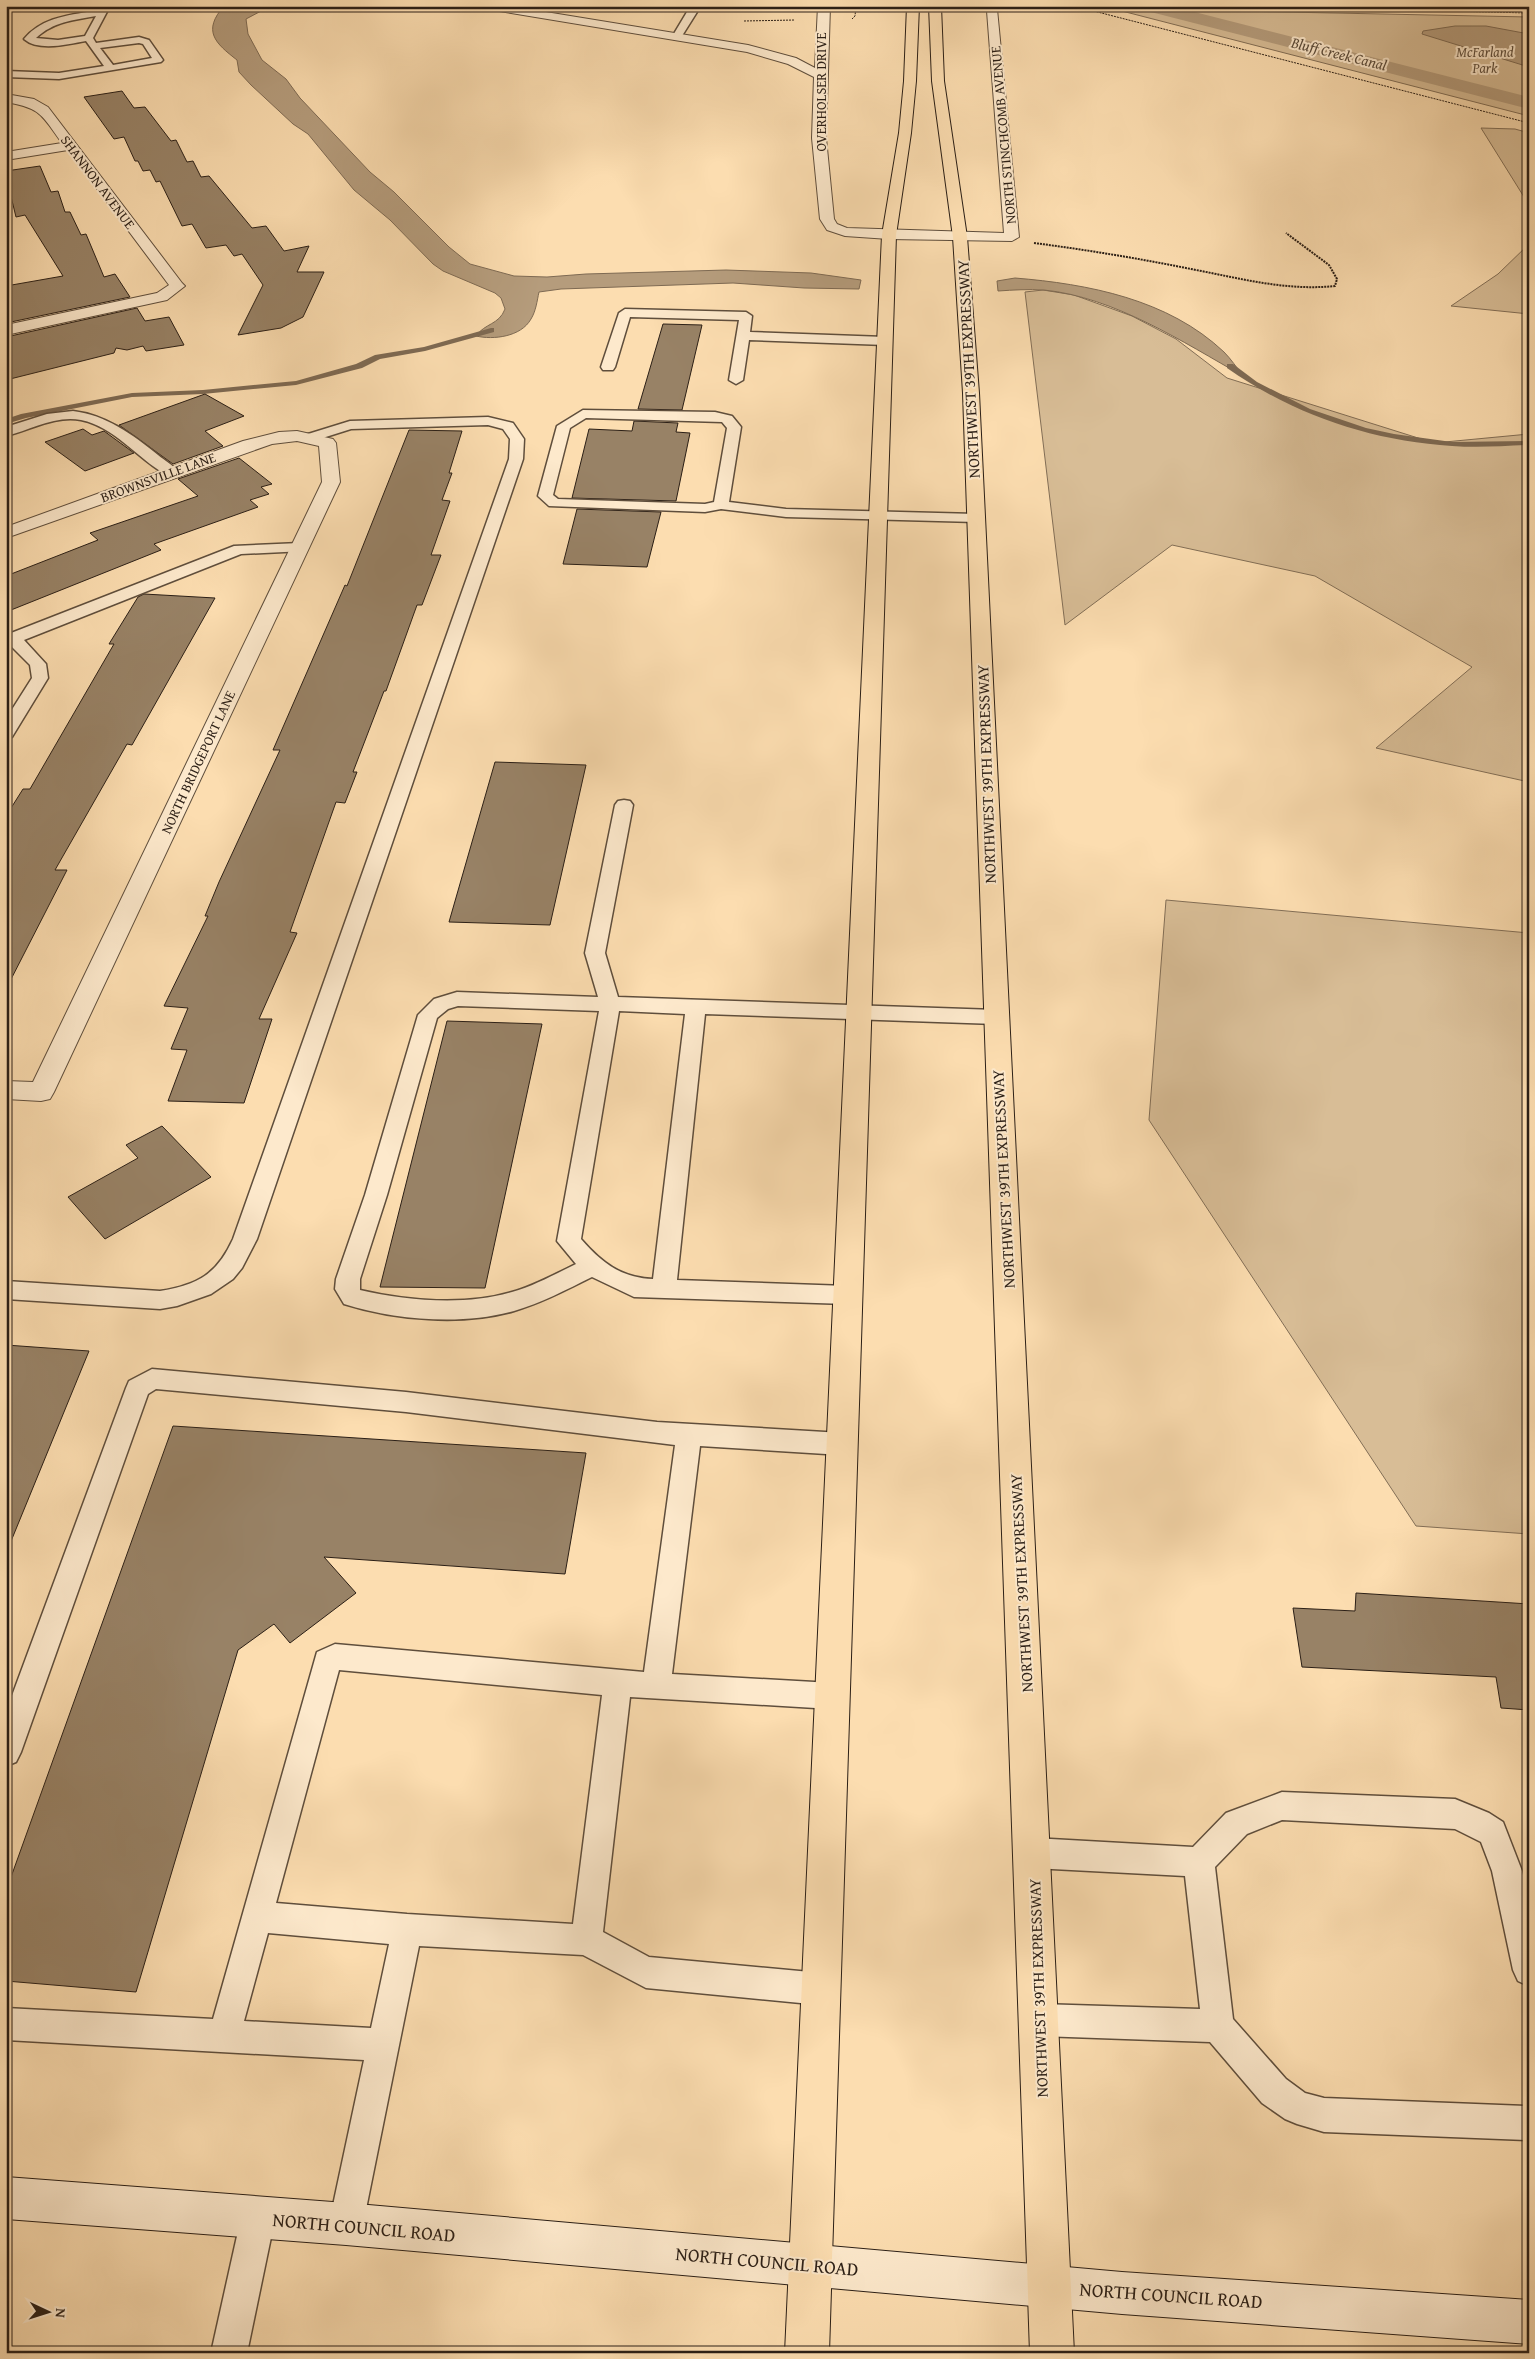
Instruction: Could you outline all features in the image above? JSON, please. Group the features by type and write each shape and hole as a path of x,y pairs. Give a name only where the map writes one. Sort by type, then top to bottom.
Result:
{"highway":[{"path":"807,2353 889,235 905,133 910,81 912,6"},
{"name":"NORTHWEST 39TH EXPRESSWAY","path":"935,6 938,82 960,237 971,393 1040,2020 1052,2353"}],"street":[{"path":"487,6 748,49 792,61 820,75"},
{"name":"OVERHOLSER DRIVE","path":"824,6 819,138 827,219 832,227 845,232 960,237"},
{"name":"NORTH STINCHCOMB AVENUE","path":"960,237 1012,237 993,11"},
{"path":"810,45 823,40"},
{"path":"748,49 789,48"},
{"name":"SHANNON AVENUE","path":"6,98 30,102 44,110 177,286 162,297 6,330"},
{"path":"6,156 70,146"},
{"name":"BROWNSVILLE LANE","path":"6,533 249,445 284,435 312,436"},
{"name":"NORTH BRIDGEPORT LANE","path":"6,1090 41,1092 331,482 327,444 312,436"},
{"name":"NORTH COUNCIL ROAD","path":"6,2198 346,2224 1050,2286 1529,2322"}],"lane":[{"path":"677,37 692,12 691,6"},
{"path":"91,42 104,9"},
{"path":"6,74 60,76 158,60 146,42 139,40 36,42 29,39 43,26 54,21 104,9"},
{"path":"91,42 110,68"},
{"path":"608,368 625,313 746,316 736,380"},
{"path":"743,336 885,341"},
{"path":"721,505 734,427 728,419 715,416 582,414 564,426 545,496 554,503 705,508 721,505 786,513 976,518"},
{"path":"6,432 40,420 74,415 98,419 171,472"},
{"path":"6,1290 160,1300 178,1298 199,1289 226,1272 245,1239 516,458 517,439 508,426 488,421 465,420 350,425 312,436"},
{"path":"6,733 40,678 38,664 10,640 239,549 300,548"},
{"path":"624,805 595,953 610,1004 570,1241 592,1267 634,1288 847,1295"},
{"path":"592,1267 505,1304 475,1308 422,1307 363,1300 352,1297 347,1289 348,1279 376,1195 428,1015 441,1004 457,999 996,1017"},
{"path":"664,1289 696,1007"},
{"path":"6,1752 138,1388 143,1383 152,1380 406,1402 657,1433 842,1444"},
{"path":"656,1686 689,1435"},
{"path":"224,2036 327,1661 335,1657 656,1686 832,1696"},
{"path":"586,1940 618,1683"},
{"path":"1033,1854 1199,1862 1237,1823 1282,1806 1455,1814 1478,1823 1492,1832 1507,1871 1529,1970"},
{"path":"1199,1862 1218,2026 1274,2090 1297,2107 1324,2115 1529,2123"},
{"path":"257,1918 407,1930 586,1940 646,1972 821,1989"},
{"path":"346,2224 407,1930"},
{"path":"1040,2020 1218,2026"},
{"path":"6,2024 382,2045"},
{"path":"229,2353 258,2218"}],"path":[{"path":"1069,6 1529,123"},
{"path":"1082,8 1095,6"},
{"path":"1251,6 1529,13"},
{"path":"738,21 798,20"},
{"path":"1012,237 1027,242 1078,249 1259,282 1319,289 1334,286 1337,279 1330,265 1286,233"}],"green space":[{"name":"McFarland Park","path":"1127,6 1211,6 1235,11 1529,17 1529,116 1118,10"},
{"path":"1337,6 1529,6 1529,11"},
{"path":"1481,128 1515,129 1529,133 1529,205"},
{"path":"1529,244 1529,314 1451,306 1498,274"},
{"path":"1043,290 1074,295 1132,316 1176,339 1227,378 1434,443 1529,434 1529,782 1376,748 1472,667 1315,576 1172,545 1065,625 1025,292"},
{"path":"1166,900 1529,933 1529,1534 1416,1526 1149,1120"}],"shaded area":[{"path":"224,6 262,6 263,10 246,19 248,34 262,60 286,79 300,98 370,172 394,192 449,247 470,264 514,276 547,277 726,270 811,273 861,280 859,289 804,288 733,283 561,289 539,292 533,316 521,330 506,336 490,338 476,336 502,314 505,309 501,298 495,293 443,271 433,264 390,220 354,190 308,134 293,124 251,85 239,72 237,60 217,42 214,36 214,23"},
{"path":"1455,26 1486,26 1529,34 1529,67 1422,34 1423,31"},
{"path":"1015,278 1098,290 1126,297 1153,307 1178,319 1202,334 1224,352 1243,376 1172,336 1122,311 1070,294 1044,290 998,291 997,281"}],"building":[{"path":"122,91 134,108 145,107 171,141 176,140 187,162 193,161 201,177 209,176 252,228 266,226 284,251 309,246 297,272 324,272 303,317 281,328 238,335 263,285 242,254 234,256 226,245 206,248 192,224 182,226 160,181 156,182 150,170 143,171 138,161 135,161 124,137 114,139 84,97"},
{"path":"40,166 51,192 58,191 65,212 70,212 81,235 86,234 104,277 115,274 130,297 6,323 6,286 63,276 25,215 16,217 6,176 6,171"},
{"path":"137,308 145,321 169,317 184,345 146,351 143,346 127,350 116,348 114,353 6,380 6,337"},
{"path":"663,324 702,325 682,410 638,409"},
{"path":"205,394 244,416 205,431 223,446 173,464 119,425"},
{"path":"634,421 678,423 676,432 690,433 676,501 572,498 589,429 632,431"},
{"path":"83,429 92,435 104,431 134,453 85,471 45,442"},
{"path":"409,430 462,431 449,473 452,473 442,500 450,501 431,555 441,555 422,605 417,605 386,691 384,691 353,772 357,772 345,803 336,802 290,932 297,933 259,1019 272,1019 244,1103 168,1101 187,1050 171,1049 188,1008 164,1006 208,916 205,916 219,882 280,750 273,750 345,585 347,586"},
{"path":"239,458 272,484 261,487 269,494 250,500 258,507 154,544 161,550 6,612 6,576 98,540 90,533 198,496 178,479"},
{"path":"577,509 661,512 647,567 563,564"},
{"path":"144,594 215,598 132,745 127,744 55,870 67,870 6,989 6,816 23,789 30,789 114,644 109,644 138,597"},
{"path":"495,762 586,765 550,925 449,922"},
{"path":"447,1021 542,1024 485,1288 380,1287"},
{"path":"162,1126 211,1177 105,1239 68,1197 138,1158 126,1145"},
{"path":"6,1345 89,1351 7,1551 6,1551"},
{"path":"173,1426 586,1453 565,1574 324,1557 356,1593 290,1643 274,1624 238,1650 136,1992 6,1981 6,1891"},
{"path":"1356,1593 1529,1604 1529,1710 1501,1708 1496,1677 1302,1667 1293,1608 1355,1611"}],"waterway":[{"name":"Bluff Creek Canal","path":"1149,6 1529,103"},
{"path":"6,422 24,416 132,395 203,392 296,383 359,366 378,357 425,349 491,330"},
{"path":"1230,366 1254,383 1307,411 1364,430 1423,441 1452,444 1529,443"}]}
